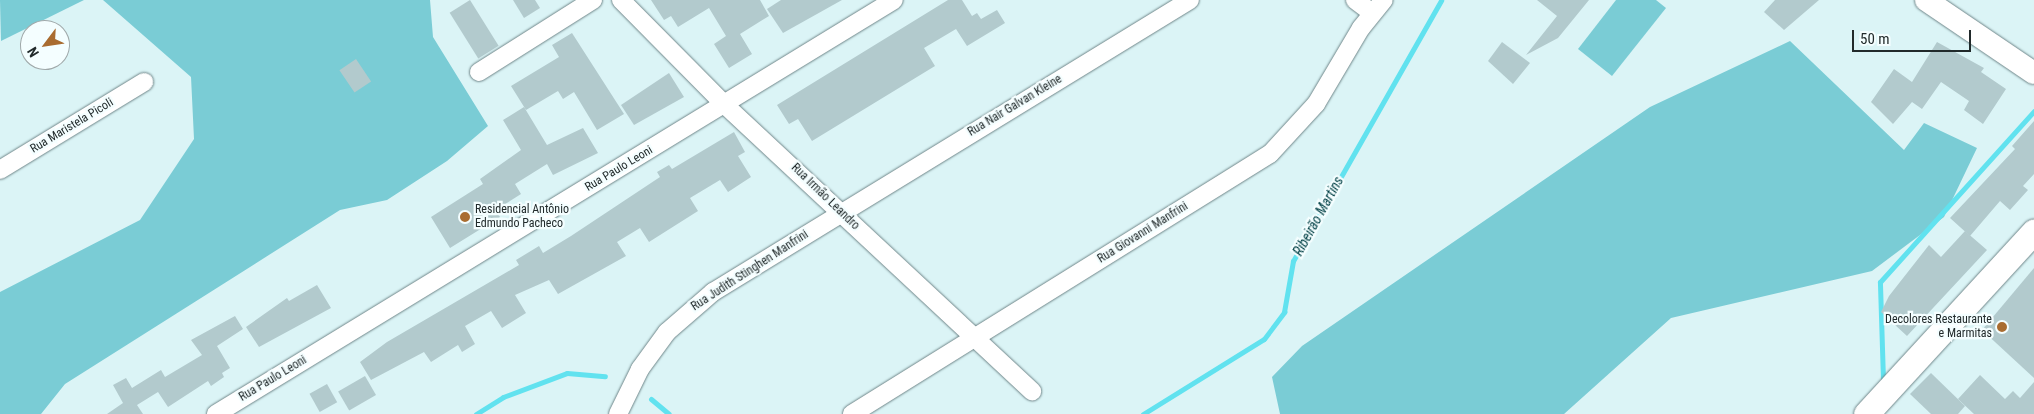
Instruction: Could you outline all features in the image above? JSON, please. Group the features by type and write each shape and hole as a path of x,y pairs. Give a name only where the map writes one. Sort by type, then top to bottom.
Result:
{"main road":[{"path":"1866,414 2034,231"}],"street":[{"path":"479,72 593,0"},
{"name":"Rua Irmão Leandro","path":"622,0 725,104 1032,390"},
{"name":"Rua Paulo Leoni","path":"216,414 894,0"},
{"name":"Rua Nair Galvan Kleine","path":"841,213 1190,0"},
{"path":"1355,0 1378,6"},
{"path":"1926,0 2034,73"},
{"name":"Rua Giovanni Manfrini","path":"852,414 1270,154 1316,104 1378,6"},
{"name":"Rua Maristela Picoli","path":"0,170 144,82"},
{"name":"Rua Judith Stinghen Manfrini","path":"618,414 640,369 689,310 841,213"}],"shaded area":[{"path":"0,0 84,0 44,20 20,20 20,32 1,41"},
{"path":"103,0 430,0 433,37 488,126 447,161 387,200 340,210 65,384 41,414 0,414 0,292 140,220 194,139 191,77"},
{"path":"1616,0 1656,0 1666,8 1612,76 1578,49"},
{"path":"1790,41 1904,150 1924,123 1977,148 1944,217 1872,271 1671,318 1564,414 1280,414 1272,377 1302,346 1650,107"}],"building":[{"path":"470,0 499,46 478,59 450,13"},
{"path":"513,0 535,0 540,8 524,18"},
{"path":"651,0 760,0 769,16 740,34 752,54 729,68 714,44 726,36 709,8 678,27 671,16 664,20"},
{"path":"781,0 842,0 783,33 767,9"},
{"path":"948,0 962,0 972,16 977,13 981,19 997,10 1005,23 967,46 956,29 924,48 935,66 812,141 798,119 789,124 777,105"},
{"path":"1537,0 1589,0 1558,38 1526,55 1557,16"},
{"path":"1775,0 1819,0 1784,30 1764,12"},
{"path":"572,33 624,114 597,130 574,92 563,99 558,91 526,110 511,86 559,57 552,45"},
{"path":"1502,42 1530,63 1513,84 1488,61"},
{"path":"1937,42 1984,68 1981,72 2006,89 1983,124 1964,110 1969,101 1941,82 1922,109 1912,102 1893,124 1871,102 1894,69 1912,82"},
{"path":"356,59 371,81 355,93 339,70"},
{"path":"669,73 684,97 634,125 621,105"},
{"path":"524,107 547,145 583,128 598,153 553,175 547,164 515,184 521,194 496,210 500,217 450,248 431,217 483,184 480,179 521,150 503,120"},
{"path":"2034,121 2034,174 2023,186 2028,190 2010,210 2000,201 1970,236 1950,218 2015,149 2012,146"},
{"path":"734,132 745,152 738,156 751,177 728,192 720,180 690,198 698,211 649,242 640,228 617,242 626,256 558,294 549,280 515,295 526,313 502,328 491,311 465,326 475,344 462,352 458,345 431,362 424,352 371,380 360,362 387,342 519,265 516,260 539,246 543,253 571,236 660,177 657,172 669,165 672,169"},
{"path":"1965,231 1987,250 1907,336 1881,312 1889,296 1929,245 1941,257"},
{"path":"2034,268 2034,378 1982,330"},
{"path":"317,285 331,308 259,347 246,327 287,298 289,301"},
{"path":"235,316 243,329 217,346 230,368 222,373 224,377 211,386 208,381 168,407 158,392 137,405 143,414 107,414 123,403 113,385 126,378 132,388 161,370 165,377 202,355 191,340"},
{"path":"1931,373 1965,406 1958,414 1931,414 1910,394"},
{"path":"1980,375 2005,399 2013,391 2020,398 2034,382 2034,414 1974,414 1958,399"},
{"path":"365,376 376,395 349,411 338,392"},
{"path":"327,384 337,402 320,412 310,394"}],"waterway":[{"name":"Ribeirão Martins","path":"1143,414 1264,339 1284,312 1293,261 1441,0"},
{"path":"1883,380 1880,282 2034,111"},
{"path":"476,414 503,397 567,373 605,376"},
{"path":"651,399 669,414"}],"place":[{"name":"Residencial Antônio Edmundo Pacheco","path":"465,217"},
{"name":"Decolores Restaurante e Marmitas","path":"2002,327"}]}
